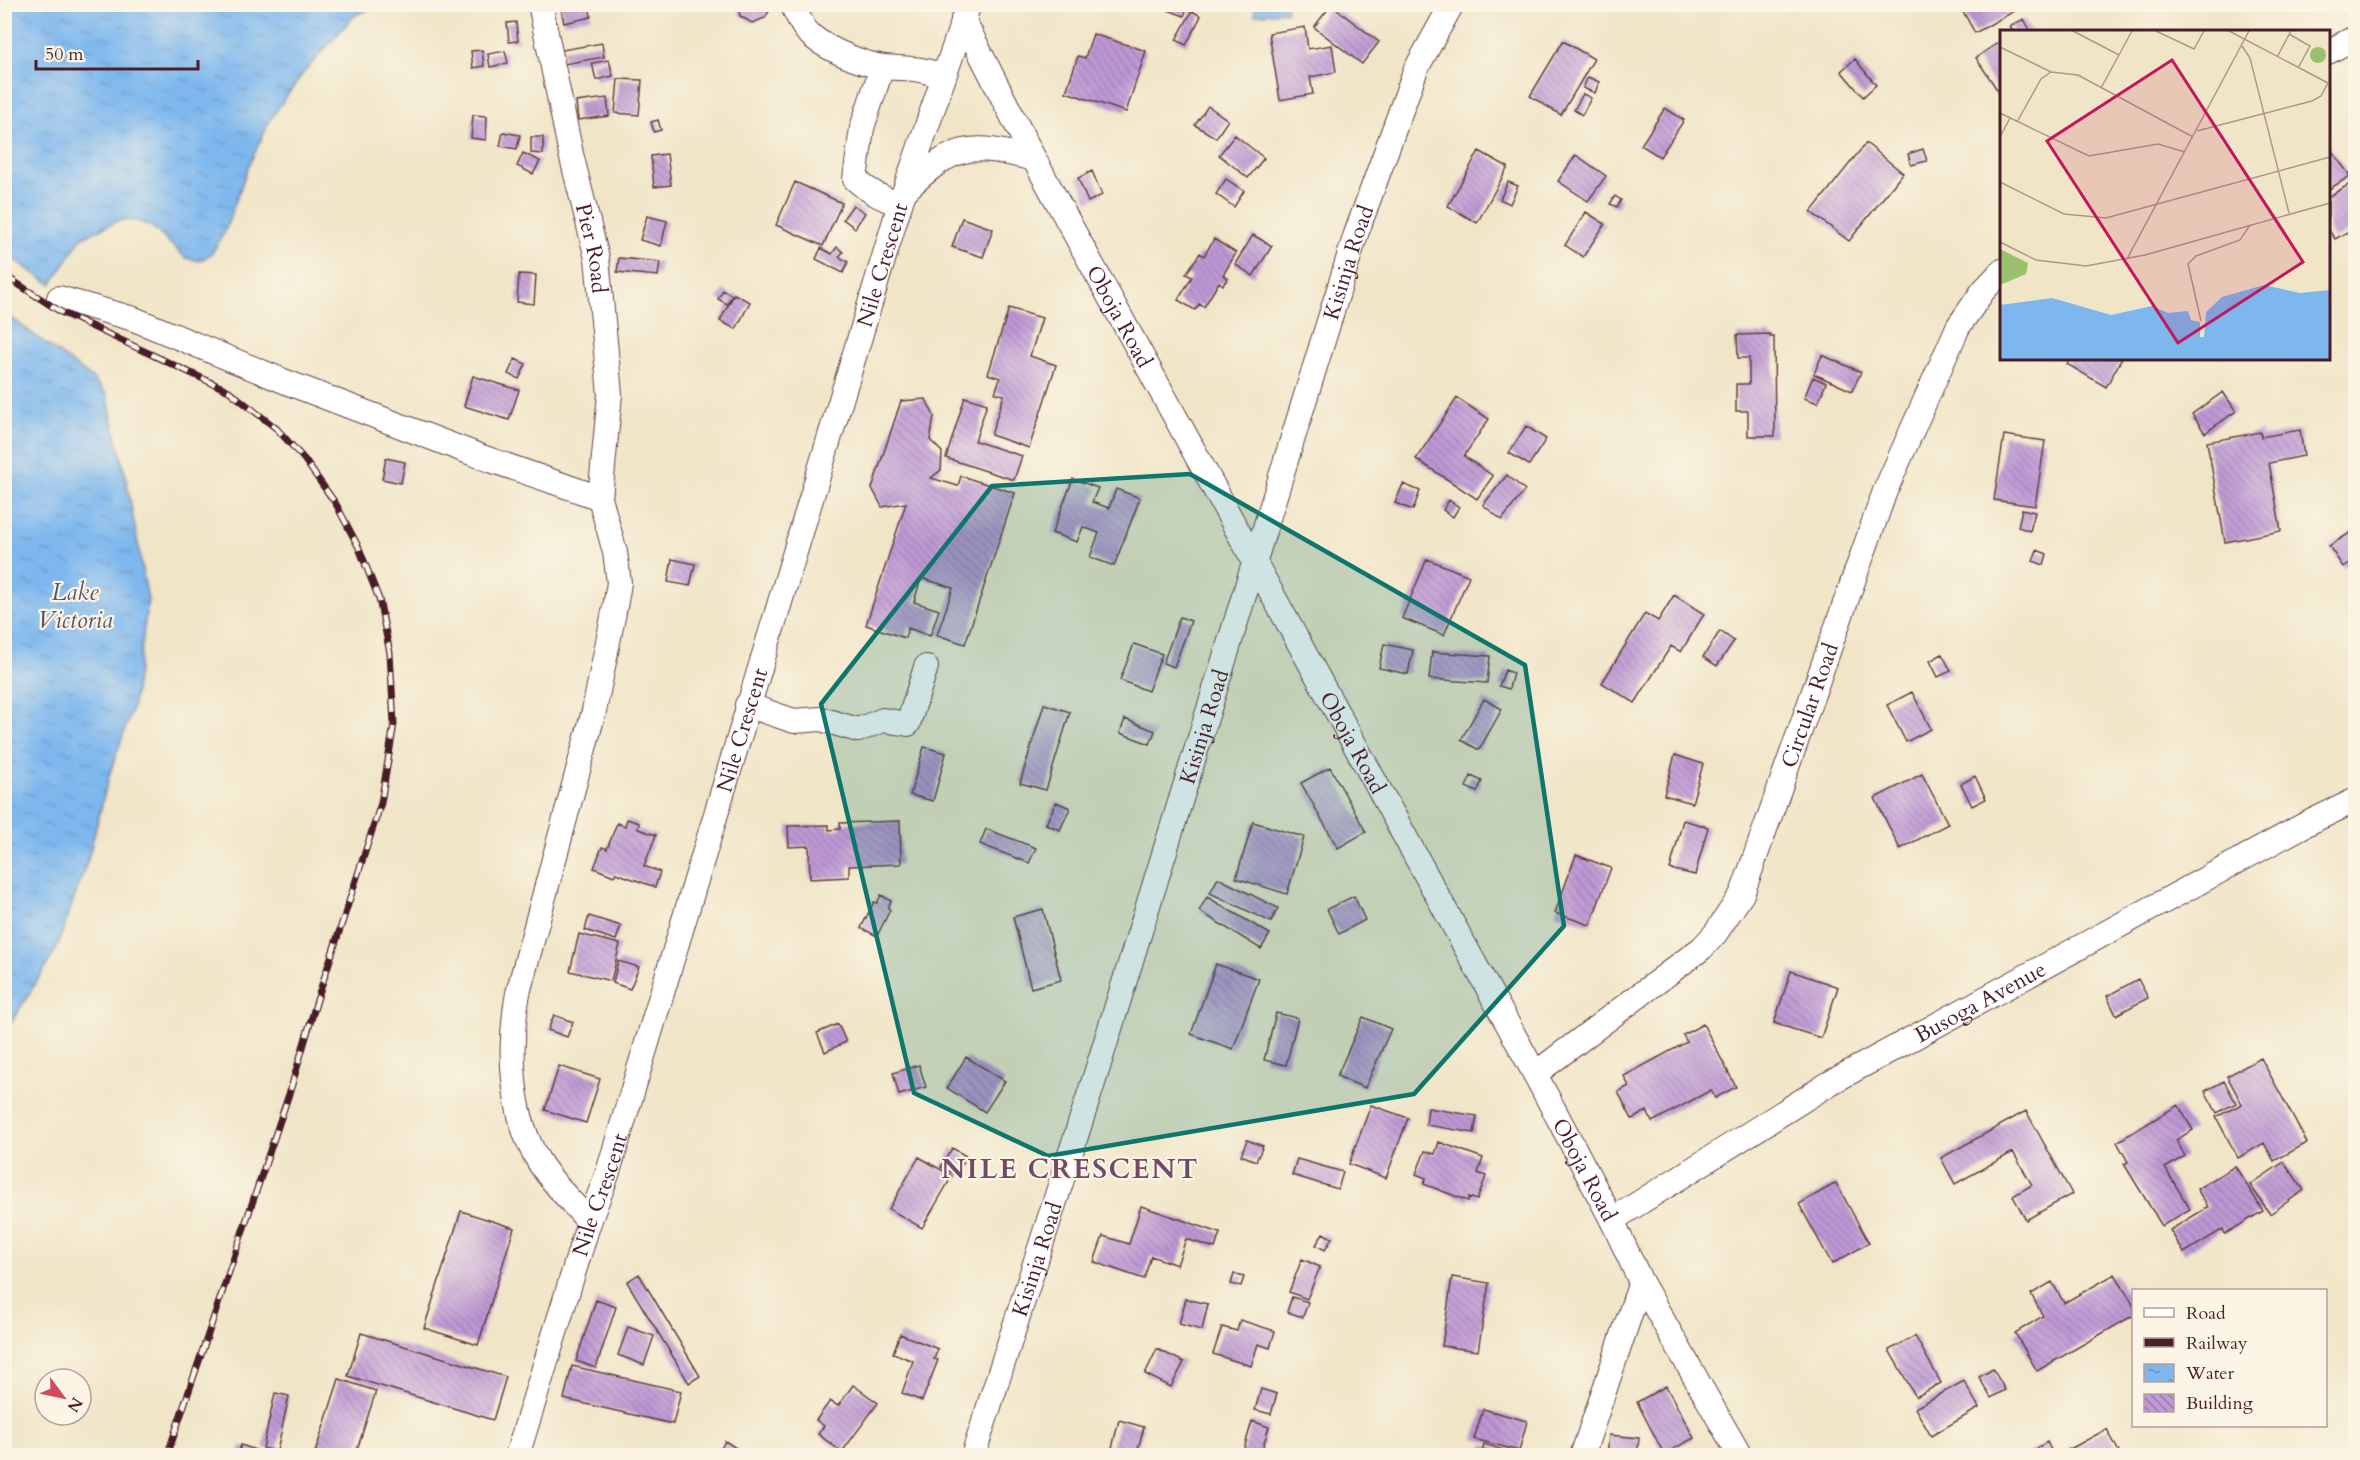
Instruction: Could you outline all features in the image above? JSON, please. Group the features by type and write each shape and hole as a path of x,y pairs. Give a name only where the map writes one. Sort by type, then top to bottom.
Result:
{"street":[{"name":"Pier Road","path":"540,4 571,154 597,258 610,394 600,498"},
{"path":"792,4 806,31 861,62 882,67 924,69 943,77"},
{"name":"Kisinja Road","path":"973,1455 1094,1080 1356,234 1416,69 1452,4"},
{"name":"Oboja Road","path":"966,12 1034,159 1535,1074 1612,1220 1641,1282 1740,1455"},
{"name":"Nile Crescent","path":"517,1455 589,1222 608,1172 902,197 966,12"},
{"path":"2330,51 2355,37"},
{"path":"882,67 862,128 855,179 866,190 882,199 902,197 943,158 965,149 995,149 1034,159"},
{"name":"Circular Road","path":"1535,1074 1702,948 1715,934 1742,894 1885,491 1958,327 1983,291 2000,272"},
{"path":"59,298 134,319 286,382 482,457 600,498 615,552 619,583 594,711 518,993 514,1051 516,1096 521,1121 532,1148 554,1182 589,1222"},
{"path":"747,705 794,721 821,719 858,730 884,720 908,724 926,667"},
{"name":"Busoga Avenue","path":"1612,1220 1830,1083 2298,828 2355,800"},
{"path":"1582,1455 1641,1282"}],"highlighted area":[{"path":"1190,474 1525,665 1564,926 1414,1094 1048,1156 914,1093 821,704 992,486"}],"water":[{"path":"4,5 381,5 355,15 304,72 271,118 248,167 225,231 212,253 200,261 186,258 151,226 137,221 120,220 81,238 51,285 5,253"},
{"path":"1254,5 1286,5 1287,11 1255,15"},
{"name":"Lake Victoria","path":"5,313 92,378 107,395 126,478 148,600 133,706 109,776 88,859 56,950 5,1033"}],"building":[{"path":"560,4 589,4 591,17 564,23"},
{"path":"737,4 769,4 769,11 765,18 752,23 740,16"},
{"path":"1164,4 1189,4 1184,16 1163,8"},
{"path":"1959,4 2027,4 1975,33"},
{"path":"1331,5 1379,42 1362,64 1314,27"},
{"path":"1192,11 1201,16 1186,45 1176,40"},
{"path":"2024,19 2030,30 2012,30 2010,26"},
{"path":"516,22 518,41 509,42 507,23"},
{"path":"1305,27 1308,49 1332,45 1336,72 1310,77 1313,94 1280,100 1269,33"},
{"path":"1093,34 1146,51 1126,112 1066,92 1078,56 1085,58"},
{"path":"1563,41 1594,59 1561,115 1530,96"},
{"path":"2000,41 2000,94 1976,58"},
{"path":"602,43 604,57 564,64 562,50"},
{"path":"482,50 484,66 473,68 471,51"},
{"path":"505,51 508,63 490,67 488,54"},
{"path":"1855,59 1876,85 1863,97 1841,71"},
{"path":"609,60 613,76 596,80 592,63"},
{"path":"1588,77 1599,82 1595,93 1583,88"},
{"path":"618,79 642,80 639,115 615,113"},
{"path":"1583,94 1591,98 1582,115 1574,110"},
{"path":"607,98 609,116 578,120 576,102"},
{"path":"1208,106 1228,120 1216,138 1195,125"},
{"path":"1665,108 1684,120 1660,157 1641,145"},
{"path":"473,115 487,116 486,140 471,138"},
{"path":"658,120 661,130 654,132 651,122"},
{"path":"503,132 520,135 517,149 500,146"},
{"path":"1235,135 1264,158 1248,178 1219,155"},
{"path":"531,137 543,137 543,154 531,153"},
{"path":"1866,143 1903,173 1849,241 1811,212"},
{"path":"2330,148 2350,176 2330,189"},
{"path":"1923,149 1927,161 1911,165 1908,154"},
{"path":"1479,151 1508,167 1477,223 1448,206"},
{"path":"523,153 540,161 533,174 517,166"},
{"path":"667,154 671,185 654,187 651,156"},
{"path":"1576,155 1606,176 1588,201 1558,181"},
{"path":"1092,171 1102,195 1088,202 1078,178"},
{"path":"1226,179 1244,191 1234,207 1216,194"},
{"path":"795,182 842,203 823,246 776,225"},
{"path":"1508,182 1518,186 1510,204 1500,199"},
{"path":"2353,182 2356,187 2356,227 2335,239 2330,232 2330,196"},
{"path":"1615,196 1621,200 1617,207 1610,204"},
{"path":"853,205 865,213 855,228 843,219"},
{"path":"1586,212 1605,224 1583,257 1565,245"},
{"path":"647,216 667,221 661,246 640,240"},
{"path":"962,218 993,229 983,257 952,247"},
{"path":"1253,235 1272,246 1253,276 1235,264"},
{"path":"1214,239 1236,253 1223,275 1228,278 1223,285 1219,282 1204,307 1199,304 1195,310 1178,300 1192,277 1186,274 1200,253 1204,256"},
{"path":"837,247 843,252 839,257 848,262 843,273 816,259 821,248 832,254"},
{"path":"619,258 660,262 658,276 617,272"},
{"path":"519,274 536,275 534,304 517,302"},
{"path":"723,290 732,295 727,304 718,299"},
{"path":"734,294 750,302 736,329 720,321"},
{"path":"1009,308 1042,318 1030,356 1056,365 1029,448 991,435 1004,395 995,393 1000,378 988,374"},
{"path":"1770,334 1770,337 1774,337 1775,436 1748,436 1748,411 1736,411 1736,384 1749,384 1749,358 1738,358 1737,335"},
{"path":"1822,355 1861,372 1852,391 1814,374"},
{"path":"515,359 526,364 519,379 508,374"},
{"path":"2069,360 2121,360 2106,387 2067,364"},
{"path":"473,376 519,390 509,420 464,406"},
{"path":"1813,377 1826,383 1818,403 1804,398"},
{"path":"2223,392 2236,411 2205,433 2192,414"},
{"path":"965,397 987,404 975,441 1022,456 1014,480 946,458"},
{"path":"1457,398 1489,419 1464,456 1493,476 1477,499 1416,459"},
{"path":"926,399 934,416 930,440 942,452 941,470 931,478 958,486 961,476 1015,493 965,644 937,635 953,588 921,578 914,602 939,610 930,636 908,628 905,638 866,625 906,503 882,507 872,488 901,401"},
{"path":"1526,426 1546,439 1529,465 1509,453"},
{"path":"2300,430 2304,456 2269,463 2281,531 2225,542 2207,442 2260,432 2261,437"},
{"path":"2004,435 2045,441 2035,506 1994,500"},
{"path":"386,458 405,462 401,483 382,479"},
{"path":"1507,475 1525,490 1502,520 1483,505"},
{"path":"1073,479 1098,488 1092,502 1109,508 1116,489 1140,498 1114,566 1090,557 1099,533 1083,527 1077,542 1052,533"},
{"path":"1403,484 1420,491 1413,510 1395,503"},
{"path":"1449,500 1459,507 1453,517 1443,510"},
{"path":"2022,509 2035,512 2030,531 2018,527"},
{"path":"2356,529 2356,559 2343,567 2329,546"},
{"path":"2037,550 2047,554 2044,565 2033,561"},
{"path":"672,559 695,564 690,586 668,582"},
{"path":"1427,559 1469,576 1444,635 1402,618"},
{"path":"1674,595 1704,614 1681,652 1671,646 1635,703 1602,683 1645,613 1658,621"},
{"path":"1180,617 1191,621 1174,667 1163,663"},
{"path":"1720,631 1734,641 1717,666 1703,657"},
{"path":"1134,644 1162,654 1148,691 1120,680"},
{"path":"1384,644 1413,650 1408,674 1379,668"},
{"path":"1432,652 1490,656 1487,683 1429,679"},
{"path":"1942,654 1951,671 1938,677 1930,661"},
{"path":"1505,670 1513,673 1509,689 1499,686"},
{"path":"1912,692 1931,729 1906,742 1887,705"},
{"path":"1484,699 1502,709 1479,750 1461,740"},
{"path":"1044,704 1070,712 1046,790 1020,783"},
{"path":"1125,719 1155,731 1150,744 1120,733"},
{"path":"924,747 946,753 933,801 910,795"},
{"path":"1675,755 1703,764 1692,803 1664,795"},
{"path":"1330,767 1366,832 1338,848 1301,783"},
{"path":"1922,774 1948,824 1900,849 1875,798"},
{"path":"1471,776 1482,781 1477,792 1466,787"},
{"path":"1975,776 1986,799 1972,806 1961,784"},
{"path":"1056,802 1070,808 1060,830 1046,824"},
{"path":"627,819 639,823 638,829 656,835 644,866 660,872 655,887 594,868 602,847 607,849 617,823 625,826"},
{"path":"1683,820 1708,827 1695,875 1670,869"},
{"path":"900,821 901,864 849,866 849,877 810,879 809,846 789,847 788,826 829,825 829,830 840,829 840,823"},
{"path":"1253,822 1304,837 1287,894 1236,878"},
{"path":"986,829 1036,848 1029,863 980,844"},
{"path":"1576,855 1611,868 1590,925 1555,913"},
{"path":"1218,878 1278,908 1271,922 1210,893"},
{"path":"881,895 891,901 888,908 890,910 877,936 861,928 874,902 877,903"},
{"path":"1354,896 1365,920 1339,934 1327,909"},
{"path":"1207,897 1270,934 1261,949 1199,911"},
{"path":"1043,909 1061,980 1031,988 1013,917"},
{"path":"589,916 621,926 616,940 585,930"},
{"path":"579,934 620,944 611,981 570,971"},
{"path":"618,961 639,967 630,989 613,983"},
{"path":"1216,964 1259,979 1233,1049 1191,1034"},
{"path":"1791,971 1838,987 1821,1038 1774,1023"},
{"path":"2138,979 2148,998 2116,1015 2107,996"},
{"path":"1276,1013 1298,1018 1286,1065 1264,1060"},
{"path":"554,1015 573,1022 567,1037 548,1030"},
{"path":"1363,1017 1391,1029 1365,1088 1337,1076"},
{"path":"838,1024 846,1042 825,1052 817,1033"},
{"path":"1703,1024 1736,1087 1715,1098 1711,1090 1652,1122 1647,1111 1632,1119 1618,1092 1629,1086 1624,1076 1687,1042 1683,1035"},
{"path":"966,1057 1005,1081 985,1112 947,1088"},
{"path":"2261,1058 2307,1143 2274,1161 2264,1143 2238,1158 2216,1117 2242,1104 2227,1076"},
{"path":"919,1065 926,1087 899,1095 893,1073"},
{"path":"559,1066 600,1079 586,1123 545,1110"},
{"path":"2224,1081 2236,1103 2217,1113 2205,1091"},
{"path":"1371,1105 1408,1118 1386,1178 1349,1164"},
{"path":"2178,1105 2193,1130 2176,1140 2185,1156 2165,1168 2190,1209 2162,1226 2124,1164 2128,1162 2117,1142"},
{"path":"1428,1108 1477,1116 1474,1133 1426,1125"},
{"path":"2026,1111 2072,1194 2026,1220 2013,1196 2032,1185 2013,1152 1955,1184 1941,1158"},
{"path":"1247,1140 1263,1146 1256,1161 1241,1155"},
{"path":"1439,1142 1483,1158 1478,1173 1486,1176 1477,1200 1469,1197 1468,1201 1424,1184 1426,1178 1416,1174 1425,1151 1435,1154"},
{"path":"952,1148 966,1156 956,1175 941,1167"},
{"path":"919,1157 952,1176 922,1228 889,1209"},
{"path":"1297,1159 1343,1172 1338,1189 1292,1175"},
{"path":"2284,1162 2304,1190 2270,1214 2250,1185"},
{"path":"2235,1166 2263,1211 2225,1234 2223,1229 2184,1253 2170,1230 2208,1207 2197,1189"},
{"path":"1836,1183 1869,1243 1832,1264 1799,1204"},
{"path":"1141,1206 1220,1233 1215,1248 1186,1239 1177,1265 1151,1256 1144,1279 1094,1262 1103,1236 1129,1244"},
{"path":"461,1211 514,1228 478,1345 424,1328"},
{"path":"1323,1233 1332,1238 1325,1250 1316,1245"},
{"path":"1302,1259 1320,1267 1307,1299 1289,1292"},
{"path":"639,1274 700,1376 689,1383 627,1282"},
{"path":"1234,1274 1244,1277 1241,1286 1231,1284"},
{"path":"2115,1274 2132,1303 2132,1316 2037,1371 2015,1333 2043,1316 2031,1294 2052,1282 2064,1303"},
{"path":"1452,1277 1489,1283 1478,1351 1442,1346"},
{"path":"1292,1297 1308,1302 1303,1317 1287,1312"},
{"path":"1186,1299 1208,1304 1202,1330 1179,1324"},
{"path":"596,1300 616,1307 596,1368 576,1361"},
{"path":"1240,1320 1275,1331 1270,1348 1258,1344 1251,1366 1213,1354 1222,1327 1237,1331"},
{"path":"628,1327 654,1336 644,1365 618,1355"},
{"path":"361,1333 506,1377 493,1420 348,1376"},
{"path":"900,1334 938,1349 934,1359 938,1360 922,1401 902,1393 913,1361 893,1353"},
{"path":"1915,1336 1941,1383 1916,1397 1889,1350"},
{"path":"1157,1349 1184,1362 1171,1387 1145,1374"},
{"path":"572,1366 681,1391 673,1424 564,1399"},
{"path":"1993,1369 2005,1390 1991,1398 1979,1377"},
{"path":"339,1379 376,1391 355,1456 314,1456"},
{"path":"1964,1381 1979,1408 1931,1436 1915,1408"},
{"path":"853,1385 878,1403 842,1452 818,1434 824,1426 816,1420 830,1401 838,1406"},
{"path":"1666,1386 1694,1438 1664,1454 1637,1402"},
{"path":"1261,1389 1277,1394 1271,1414 1255,1410"},
{"path":"275,1393 289,1396 277,1451 263,1448"},
{"path":"1483,1409 1527,1421 1519,1451 1474,1439"},
{"path":"1119,1420 1144,1427 1136,1456 1110,1456"},
{"path":"1252,1421 1269,1427 1260,1456 1242,1456"},
{"path":"2107,1429 2121,1456 2057,1456"},
{"path":"1609,1435 1639,1438 1637,1456 1607,1456"},
{"path":"725,1441 739,1450 736,1456 717,1456"},
{"path":"2047,1442 2054,1456 2024,1456"},
{"path":"1484,1444 1519,1455 1481,1456"},
{"path":"241,1445 264,1453 263,1456 237,1456"}],"railway":[{"path":"4,275 61,312 229,391 277,429 304,459 336,504 359,548 379,599 390,653 394,724 381,803 291,1088 167,1456"}],"district":[{"name":"NILE CRESCENT","path":"1070,1168"}]}
